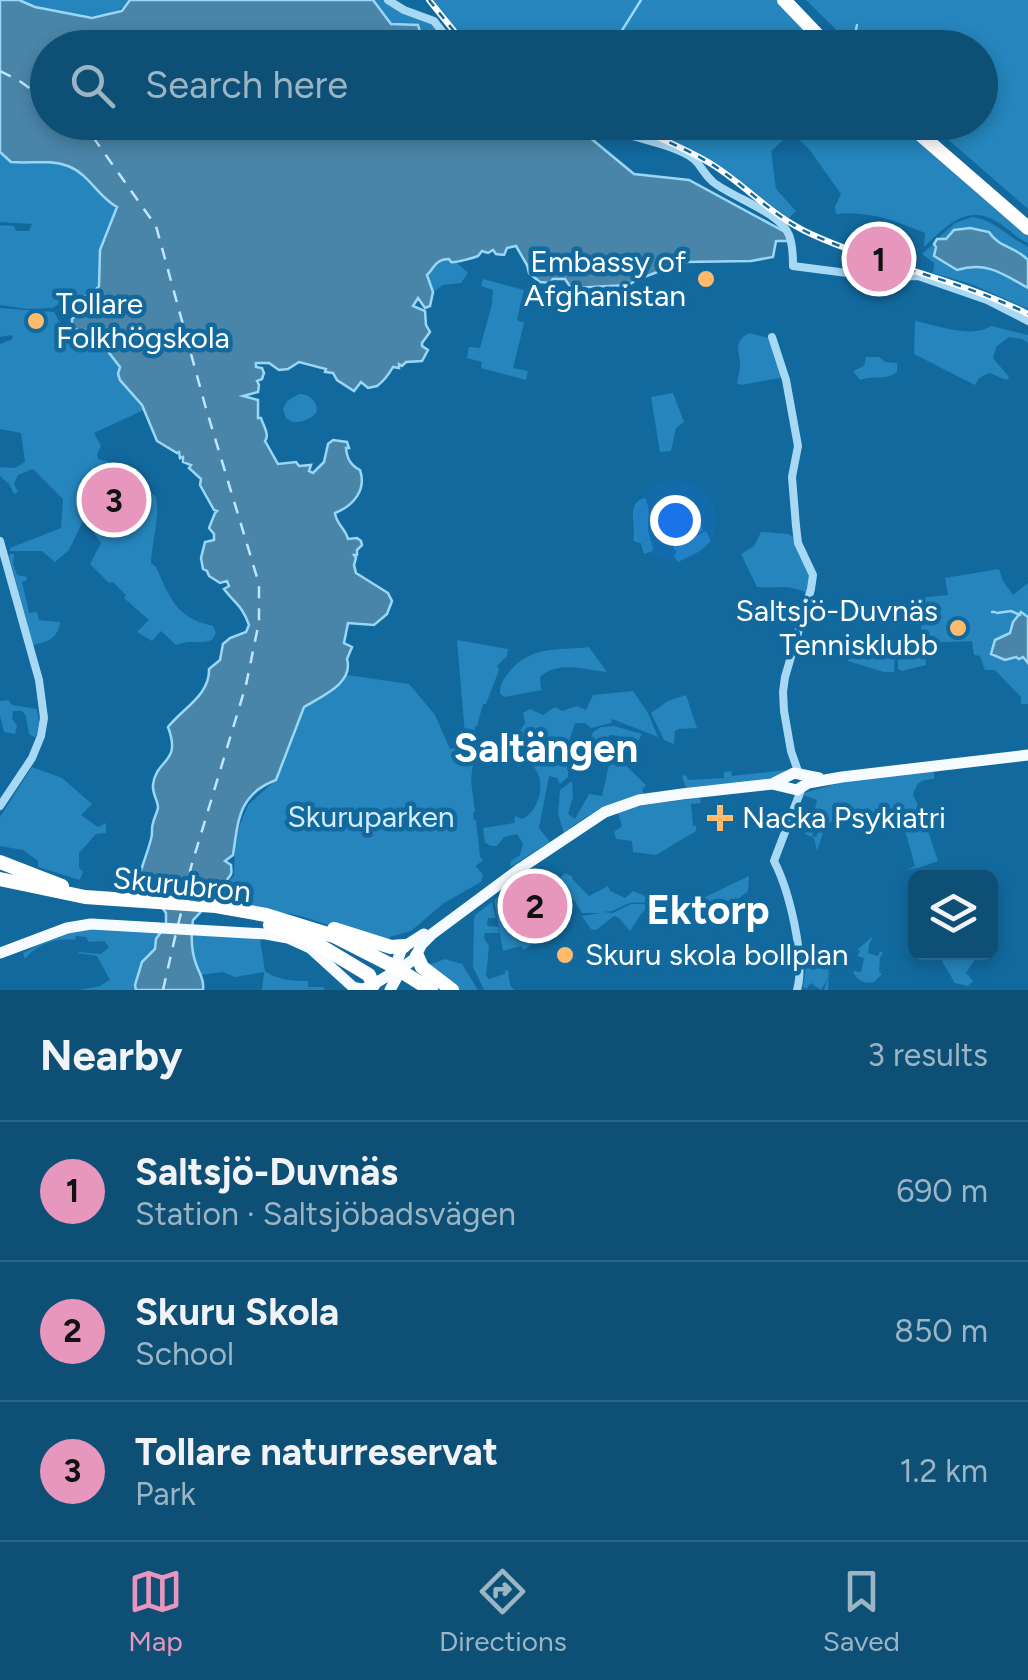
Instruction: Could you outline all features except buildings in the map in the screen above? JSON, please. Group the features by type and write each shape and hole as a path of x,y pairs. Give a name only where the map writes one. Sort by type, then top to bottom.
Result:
{"highway":[{"path":"784,0 813,30"},
{"path":"793,0 822,30"},
{"path":"927,140 1028,228"},
{"path":"937,140 1028,219"},
{"path":"3,863 93,898"},
{"path":"0,883 93,898"},
{"name":"Skurubron","path":"93,898 215,910 266,921"},
{"name":"Skurubron","path":"93,898 215,910"},
{"path":"266,921 367,956 385,974"},
{"path":"266,921 314,942 368,975 385,974 432,990"},
{"path":"266,921 338,930 385,974 418,990"},
{"path":"385,974 412,950 422,967 452,990"}],"main road":[{"path":"0,954 53,933 91,924 266,921 302,943 353,989 402,968 412,950 510,876 597,816 624,804 796,780 808,783 1028,756"}],"street":[{"path":"388,0 434,22 440,30"},
{"path":"655,140 699,162 714,182 784,226 791,242 793,266 878,277 918,276 987,300 1028,320"},
{"path":"772,336 786,380 798,446 792,477 798,543 813,575 784,680 783,706 796,780 780,861 800,954 797,990"},
{"path":"0,541 40,686 44,718 35,753 0,806"}],"green space":[{"path":"19,0 130,0 121,9 94,16 62,13"},
{"path":"373,0 385,0 429,20 438,30 417,30 415,24 391,24"},
{"path":"431,0 779,0 809,30 455,30"},
{"path":"806,0 1028,0 1028,209 949,140 998,140 998,30 837,30"},
{"path":"669,140 783,140 771,151 776,189 796,211 789,218 686,147"},
{"path":"799,140 921,140 1028,233 1028,243 983,216 955,221 924,247 925,233 903,224 871,215 836,214 841,194"},
{"path":"0,152 14,161 68,166 117,207 100,250 99,286 91,296 68,299 52,308 0,305 0,225 29,231 32,224 0,222"},
{"path":"972,217 995,225 1028,247 1028,260 1015,249 995,242 983,230 955,230 946,239 937,239 955,223"},
{"path":"933,244 937,258 951,266 989,267 1028,288 1028,309 971,284 933,273 934,263 922,254"},
{"path":"446,258 468,273 461,283 443,285 433,292 426,275 432,265"},
{"path":"483,279 524,290 517,320 524,323 513,368 528,371 526,380 481,368 482,362 467,358 469,347 480,348 492,304 493,290 481,286"},
{"path":"0,308 54,312 64,327 81,332 83,329 106,347 120,368 121,382 146,409 94,433 101,446 98,459 123,465 133,483 156,497 151,563 182,612 213,626 216,633 212,640 176,645 161,631 152,641 137,632 149,620 90,564 101,543 84,519 69,550 55,562 42,551 10,551 61,528 63,499 33,469 18,475 14,484 18,492 14,494 0,476 0,467 15,468 25,462 21,433 0,429 0,344 13,339 12,335 0,337"},
{"path":"915,321 964,331 991,326 1028,335 1028,343 1009,337 996,347 993,358 1009,377 1007,380 989,373 975,385 914,354"},
{"path":"749,333 769,338 780,378 737,383 739,344"},
{"path":"866,357 897,363 897,372 860,380 853,371 864,366"},
{"path":"673,393 684,422 676,428 671,451 660,452 651,397"},
{"path":"299,394 312,398 317,411 306,420 292,422 283,409 287,401"},
{"path":"645,498 653,551 644,554 641,543 633,540 633,515 635,504"},
{"path":"670,507 693,507 697,513 703,530 692,538 706,531 711,541 678,562 674,556 677,550"},
{"path":"761,532 793,537 811,577 808,593 787,587 757,587 741,554 754,546"},
{"path":"10,554 14,554 17,575 27,577 22,582 27,613 37,612 39,620 60,622 57,632 47,641 33,645"},
{"path":"999,569 1013,595 1028,583 1028,617 1022,613 1006,636 1016,656 1028,663 1028,704 1021,704 1021,697 995,670 985,670 980,656 974,655 972,641 924,643 926,665 898,669 898,652 913,650 913,639 922,636 918,598 948,595 945,578"},
{"name":"Skuruparken","path":"457,640 508,649 497,666 499,670 475,726 476,747 467,748 470,756 474,756 471,780 483,860 476,866 483,875 481,882 444,903 411,931 390,937 385,944 301,916 207,903 234,876 235,837 248,805 277,779 303,709 330,692 347,675 409,684 435,715 450,749 466,747"},
{"path":"847,645 880,655 895,654 894,672 848,661"},
{"path":"589,647 607,672 555,669 540,677 541,690 505,697 500,694 505,677 527,657"},
{"path":"633,691 658,737 612,719 611,723 591,728 575,723 567,747 573,754 568,761 568,777 560,784 557,778 549,776 539,828 550,842 510,867 523,844 517,834 492,846 485,843 483,828 514,823 515,816 527,816 537,802 539,777 519,733 525,723 523,713 530,709 543,715 555,707 562,711 577,706 586,710 593,695"},
{"path":"686,695 697,728 675,731 674,744 664,740 651,713"},
{"path":"8,700 12,705 37,709 36,738 29,734 22,711 13,711 15,734 4,732 0,701"},
{"path":"614,726 642,734 637,743 610,735 607,747 646,785 644,794 602,809 564,833 558,814 560,790 572,781 568,814 575,819 589,794 602,796 610,760 588,760 592,753 589,743 593,732"},
{"path":"32,767 62,778 92,804 81,815 98,827 106,823 106,833 96,834 79,853 79,868 83,872 80,880 38,867 38,861 23,850 0,846 0,817"},
{"path":"786,770 777,778 686,789 682,776 686,775 688,780 724,778 724,772 731,771 732,776"},
{"path":"934,770 934,779 920,782 913,795 938,861 906,870 915,866 901,816 882,819 868,832 861,814 853,816 857,818 842,816 827,824 828,828 820,828 822,822 815,820 812,836 823,833 817,851 814,838 805,834 817,800 804,793 847,781"},
{"path":"700,798 701,803 691,804 696,831 656,855 633,852 632,841 616,839 614,832 622,826 618,813 642,805"},
{"path":"531,871 540,871 501,899 507,924 517,925 533,943 524,950 521,946 503,951 494,900"},
{"path":"565,873 589,896 608,886 625,898 633,891 654,902 630,903 603,912 613,913 631,904 652,904 630,931 614,916 596,930 591,929 582,916 600,913 582,913 560,878"},
{"path":"749,876 748,891 713,916 701,899"},
{"path":"492,902 496,918 488,918 487,924 498,927 499,933 485,933 489,946 486,976 489,979 508,971 514,990 484,990 473,967 475,915"},
{"path":"78,929 163,931 156,939 155,949 142,962 136,990 78,990 110,980 97,956 78,953 101,954 109,947 104,941 89,942 86,937 76,936 75,940 41,945 25,959 23,953 53,938"},
{"path":"191,935 260,939 265,971 280,978 308,981 308,987 325,990 262,990 264,972 235,977 223,972 201,975"},
{"path":"873,936 868,953 883,953 879,972 882,974 867,983 853,971 861,972 864,958 857,956 858,949"},
{"path":"811,955 829,957 828,990 824,990 828,978 821,990 811,983 806,989 803,987"},
{"path":"445,959 462,964 478,990 457,990 426,966"},
{"path":"942,960 974,960 966,973 973,981 968,986 955,983"}],"shaded area":[{"path":"0,0 19,0 92,18 122,11 130,0 373,0 391,24 418,25 419,30 30,30 30,140 593,140 634,174 689,180 787,233 788,241 776,241 773,257 684,262 629,285 571,288 565,279 540,282 529,273 516,246 507,248 504,255 493,250 460,261 445,259 427,275 433,292 430,306 425,308 418,298 413,306 425,311 430,332 422,346 428,350 422,361 393,367 377,386 368,388 361,382 354,391 326,369 299,362 279,370 269,363 256,363 264,373 257,381 258,392 243,396 258,400 258,418 266,430 265,441 278,464 311,465 309,471 313,473 324,462 328,444 333,440 347,442 348,458 360,470 362,484 357,496 335,513 336,517 348,539 361,541 354,555 356,573 388,593 392,601 387,614 374,625 348,623 344,643 352,647 346,675 335,688 304,707 276,780 254,793 242,810 233,855 225,861 231,865 231,874 193,920 192,948 203,990 136,990 142,962 155,949 156,939 166,925 166,913 139,877 158,808 153,788 155,776 172,748 168,727 200,694 209,669 220,660 223,644 246,632 249,625 224,589 229,586 227,581 220,583 203,569 201,558 205,542 214,540 209,528 217,511 200,485 201,479 189,468 191,465 183,462 179,452 157,441 142,405 120,380 120,367 103,345 85,330 72,327 76,316 74,304 91,296 99,286 100,250 117,207 68,166 11,162 0,152"},
{"path":"954,230 989,232 1028,260 1028,288 994,270 957,270 934,256 937,239 946,239"},
{"path":"1021,612 1028,617 1028,663 1023,657 1005,660 991,654 995,640 1010,633"}],"waterway":[{"path":"622,30 641,0"},
{"path":"856,30 857,25"},
{"path":"997,613 1011,611 1020,615"}],"ferry route":[{"path":"0,71 30,88"},
{"path":"95,140 156,226 259,584 259,622 246,685 185,896"},
{"path":"178,925 182,909"},
{"path":"163,990 176,933"}],"railway":[{"path":"429,0 453,30"},
{"path":"663,140 705,160 785,220 811,234 975,291 1028,314"}],"place":[{"name":"Saltsjö-Duvnäs","path":"879,259"},
{"name":"Embassy of Afghanistan","path":"706,279"},
{"name":"Tollare Folkhögskola","path":"36,321"},
{"name":"Tollare naturreservat","path":"114,500"},
{"name":"Saltsjö-Duvnäs Tennisklubb","path":"958,628"},
{"name":"Nacka Psykiatri","path":"720,818"},
{"name":"Skuru Skola","path":"535,906"},
{"name":"Skuru skola bollplan","path":"565,955"}],"district":[{"name":"Saltängen","path":"546,748"},
{"name":"Ektorp","path":"708,910"}]}
